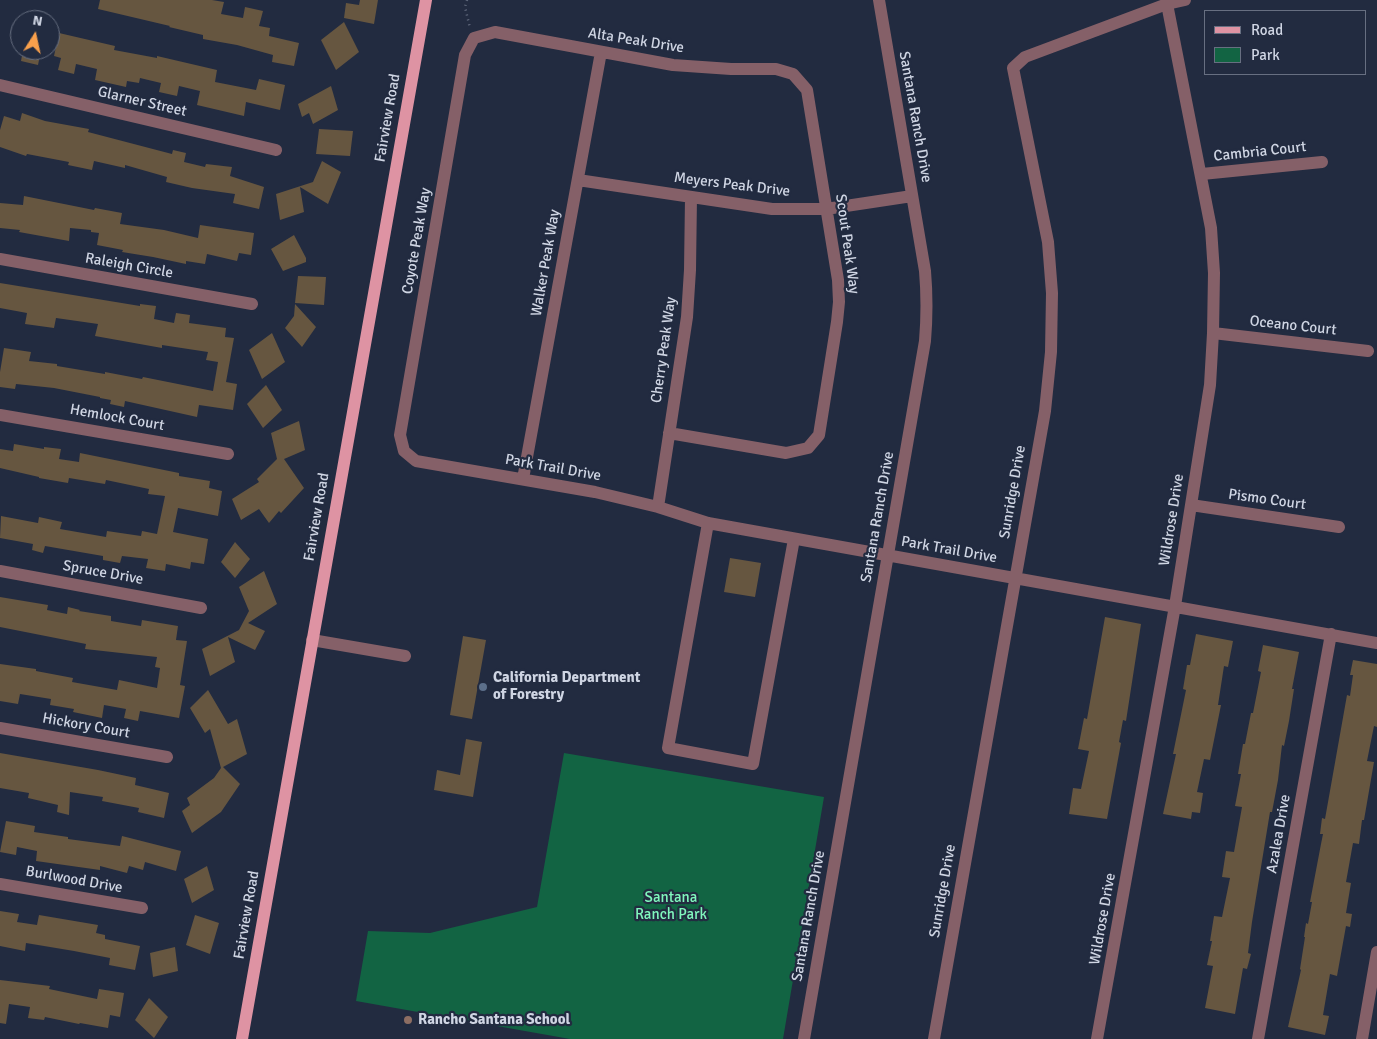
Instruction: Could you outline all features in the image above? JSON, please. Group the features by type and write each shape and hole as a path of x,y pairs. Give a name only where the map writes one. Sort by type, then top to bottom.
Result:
{"main road":[{"name":"Fairview Road","path":"242,1039 426,0"}],"street":[{"name":"Santana Ranch Drive","path":"804,1039 925,340 927,296 925,271 879,0"},
{"path":"1167,4 1185,0"},
{"name":"Sunridge Drive","path":"934,1039 1045,410 1051,352 1052,293 1048,242 1014,68 1025,58 1167,4"},
{"name":"Wildrose Drive","path":"1097,1039 1175,606 1210,385 1214,273 1211,228 1202,174 1167,4"},
{"name":"Alta Peak Drive","path":"474,38 495,32 673,65 730,69 776,69 793,74"},
{"name":"Coyote Peak Way","path":"404,451 400,435 461,74 465,55 474,38"},
{"name":"Walker Peak Way","path":"523,479 601,52"},
{"name":"Scout Peak Way","path":"669,433 786,453 808,448 819,434 839,302 838,280 807,90 793,74"},
{"name":"Glarner Street","path":"0,85 276,150"},
{"name":"Cambria Court","path":"1202,174 1322,162"},
{"name":"Meyers Peak Drive","path":"578,180 772,209 826,209 912,196"},
{"name":"Cherry Peak Way","path":"658,506 687,317 691,197"},
{"name":"Raleigh Circle","path":"0,260 252,304"},
{"name":"Oceano Court","path":"1213,333 1368,350"},
{"name":"Hemlock Court","path":"0,415 228,454"},
{"name":"Park Trail Drive","path":"404,451 416,461 595,492 658,506 708,523 1377,643"},
{"name":"Pismo Court","path":"1191,505 1339,527"},
{"path":"708,523 668,748 753,764 794,538"},
{"name":"Spruce Drive","path":"0,571 200,608"},
{"name":"Azalea Drive","path":"1258,1039 1331,634"},
{"path":"312,640 405,656"},
{"name":"Hickory Court","path":"0,728 167,757"},
{"name":"Burlwood Drive","path":"0,884 142,908"},
{"path":"1362,1039 1377,952"}],"path":[{"path":"467,0 465,7 467,20 474,38"}],"green space":[{"name":"Santana Ranch Park","path":"564,753 824,797 783,1039 570,1039 356,1001 368,931 430,933 537,907"}],"building":[{"path":"100,0 212,0 224,2 221,14 243,18 245,7 263,11 259,26 270,28 269,36 299,43 294,66 272,62 273,55 237,45 203,39 203,35 98,9"},
{"path":"360,0 378,0 374,24 344,18 346,3 359,5"},
{"path":"344,22 359,52 336,70 321,40"},
{"path":"60,33 115,46 114,50 157,58 157,56 217,70 215,82 256,90 259,79 285,85 280,110 246,102 244,116 197,105 200,91 179,86 177,96 159,92 161,83 140,78 139,83 127,81 126,87 95,80 97,69 76,64 74,74 58,70 61,58"},
{"path":"21,60 39,60 38,65"},
{"path":"331,86 338,110 313,124 309,113 302,117 298,104"},
{"path":"22,113 45,121 89,129 88,132 172,154 173,150 186,153 184,162 205,167 206,164 232,167 230,176 264,187 259,209 233,203 235,194 166,182 167,177 125,165 125,168 94,161 92,170 68,165 69,162 27,154 26,156 0,147 0,130 4,116 20,121"},
{"path":"319,129 353,131 350,156 316,154"},
{"path":"322,161 341,172 328,204 300,187 304,212 280,220 276,194 313,182"},
{"path":"24,196 94,210 95,208 122,213 120,224 164,230 198,238 200,225 254,233 251,255 239,253 237,261 207,254 205,264 186,261 186,264 122,252 123,250 97,245 99,233 91,232 91,230 70,228 69,241 19,232 20,230 0,228 0,203 23,205"},
{"path":"294,235 306,258 306,262 283,271 271,249"},
{"path":"298,276 326,277 324,305 295,303"},
{"path":"0,283 140,306 140,304 156,306 154,319 174,323 176,313 190,315 189,323 226,328 225,337 234,338 226,382 237,384 233,410 199,405 197,417 125,401 124,407 110,404 111,400 100,397 54,388 16,384 15,389 0,387 0,372 4,348 31,352 29,361 57,364 57,366 105,374 105,372 142,379 143,377 213,391 218,362 206,360 208,352 162,345 162,348 95,336 98,324 56,318 54,328 25,324 27,313 0,308"},
{"path":"295,304 316,327 302,347 285,328 294,316"},
{"path":"272,333 285,362 262,379 249,350"},
{"path":"266,385 282,410 263,428 247,404"},
{"path":"299,421 305,450 284,459 304,488 269,523 259,509 241,520 232,499 259,482 257,479 277,459 271,433"},
{"path":"14,444 44,449 44,447 61,449 59,459 79,462 80,453 179,473 179,476 210,481 209,488 222,491 218,516 178,508 173,532 208,539 204,564 191,562 190,569 166,564 165,571 146,568 148,559 122,556 120,563 103,560 103,556 45,546 43,553 32,550 33,544 0,538 1,516 38,523 39,517 62,522 60,529 106,537 107,531 141,536 142,531 157,534 165,496 148,494 149,489 106,480 105,484 69,478 68,483 0,468 0,449 13,451"},
{"path":"235,542 250,559 235,578 221,562"},
{"path":"730,558 761,563 755,597 724,592"},
{"path":"264,571 277,604 248,623 265,631 255,650 228,637 235,662 210,676 202,649 239,630 249,611 239,587"},
{"path":"0,597 48,605 47,610 67,614 68,607 79,611 111,616 111,621 141,626 142,620 178,626 176,640 187,641 180,685 185,686 179,718 140,711 138,721 124,718 126,709 104,705 102,718 73,712 74,709 50,705 51,699 20,694 18,704 0,701 0,664 36,669 36,671 73,678 72,682 117,690 119,680 157,688 160,668 155,667 157,657 85,649 86,644 0,627"},
{"path":"1105,617 1141,624 1126,721 1123,720 1119,742 1121,743 1107,819 1069,814 1073,788 1081,789 1089,751 1078,749 1084,718 1087,719"},
{"path":"1196,634 1233,641 1228,667 1224,666 1218,705 1221,705 1210,760 1204,759 1197,792 1203,793 1200,813 1192,812 1191,819 1163,814 1176,754 1173,754 1186,690 1183,689 1187,665 1190,665"},
{"path":"463,636 486,640 472,719 450,715"},
{"path":"1263,645 1299,652 1292,689 1294,689 1289,721 1284,746 1282,745 1278,780 1272,812 1270,812 1252,922 1248,953 1251,954 1247,969 1243,968 1235,1014 1205,1008 1213,966 1207,965 1212,941 1210,941 1214,916 1222,917 1230,878 1222,877 1226,851 1234,852 1242,807 1235,806 1241,774 1238,774 1243,744 1245,744 1251,713 1253,713 1261,672 1258,671"},
{"path":"1353,660 1377,664 1377,727 1374,726 1367,761 1374,762 1364,820 1362,820 1359,844 1353,843 1346,882 1351,883 1346,913 1352,914 1350,927 1346,926 1337,976 1330,974 1323,1015 1329,1016 1325,1035 1288,1027 1301,970 1306,923 1308,924 1312,902 1310,902 1323,834 1320,834 1322,818 1325,819 1347,695 1350,696 1353,675 1350,675"},
{"path":"208,690 228,724 237,719 247,754 223,767 240,784 221,812 192,833 182,811 190,805 187,798 214,778 221,768 210,729 205,733 190,708"},
{"path":"466,739 482,742 473,797 434,790 437,770 460,775"},
{"path":"0,753 136,778 135,785 169,793 164,818 138,812 139,808 102,801 103,797 70,792 69,815 57,812 58,805 28,798 29,793 0,788"},
{"path":"6,821 35,826 34,832 68,837 68,839 120,846 122,836 181,851 176,871 145,862 143,870 129,866 127,873 100,866 100,870 36,861 37,851 17,847 16,855 0,852"},
{"path":"207,866 214,890 192,903 184,879"},
{"path":"0,911 19,914 17,922 37,925 39,915 98,925 96,933 105,935 105,939 140,946 135,970 109,965 110,958 74,951 26,943 25,951 0,946"},
{"path":"195,915 219,923 210,954 186,945"},
{"path":"175,947 178,971 153,977 150,953"},
{"path":"0,980 50,986 49,989 97,999 99,989 124,993 120,1017 110,1015 108,1028 45,1017 44,1020 28,1018 30,1007 9,1004 6,1024 0,1023"},
{"path":"149,998 168,1017 154,1038 135,1020"}],"place":[{"name":"California Department of Forestry","path":"483,687"},
{"name":"Rancho Santana School","path":"408,1020"}]}
